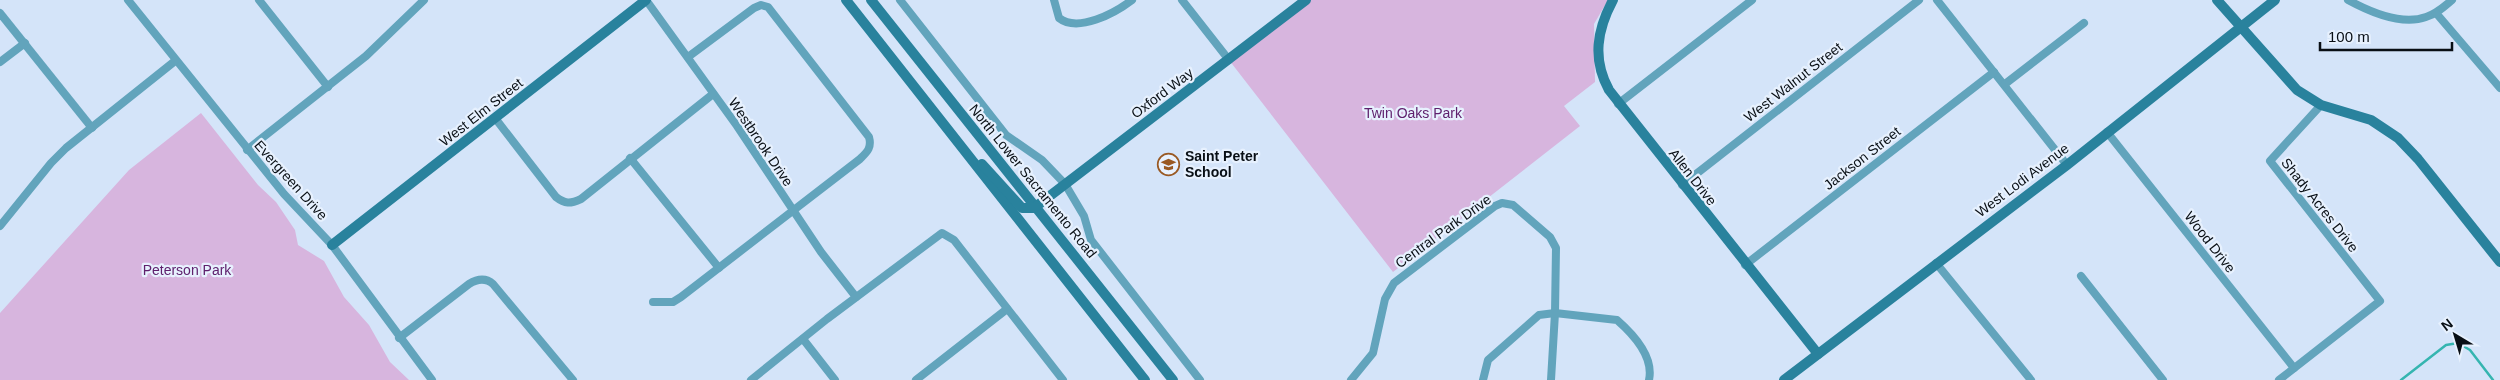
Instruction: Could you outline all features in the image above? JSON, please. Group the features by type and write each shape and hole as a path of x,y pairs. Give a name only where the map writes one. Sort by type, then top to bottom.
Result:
{"main road":[{"name":"West Elm Street","path":"332,245 646,0"},
{"path":"846,0 1144,380"},
{"name":"North Lower Sacramento Road","path":"871,0 1034,208 1173,380"},
{"name":"Oxford Way","path":"1034,208 1306,0"},
{"name":"Allen Drive","path":"1613,0 1604,16 1598,38 1598,62 1604,81 1618,104 1818,354"},
{"path":"2217,0 2290,84 2321,104 2371,120 2398,138 2415,155 2500,262"},
{"name":"West Lodi Avenue","path":"1784,380 2067,165 2275,0"},
{"path":"963,150 981,162 1022,208 1034,208"}],"street":[{"name":"Evergreen Drive","path":"128,0 247,150 284,194 332,245 399,338 432,380"},
{"path":"247,150 328,88 366,56 424,0"},
{"name":"Westbrook Drive","path":"646,0 737,126 793,211 856,297"},
{"path":"900,0 1006,135 1014,143 1035,154 1065,184 1084,216 1091,240 1200,380"},
{"path":"1054,0 1059,18 1069,24 1088,21 1114,12 1132,0"},
{"path":"1182,0 1229,60"},
{"path":"1618,104 1752,0"},
{"name":"West Walnut Street","path":"1682,185 1919,0"},
{"path":"1937,0 2067,165"},
{"path":"2348,0 2373,13 2391,18 2418,19 2436,13 2452,0"},
{"path":"261,1 328,88"},
{"path":"653,302 673,302 860,159 868,151 871,144 869,137 768,7 761,5 747,13 688,58"},
{"path":"0,13 92,128"},
{"path":"2436,13 2500,88"},
{"path":"2005,84 2084,23"},
{"path":"0,62 25,43"},
{"path":"0,226 51,163 175,61"},
{"name":"Jackson Street","path":"1745,265 1994,72"},
{"path":"495,118 556,197 564,203 572,204 581,199 630,158 713,94"},
{"name":"Shady Acres Drive","path":"2294,368 2380,301 2270,161 2321,104"},
{"name":"Wood Drive","path":"2107,132 2294,368"},
{"path":"630,158 718,268"},
{"name":"Central Park Drive","path":"1351,380 1373,353 1385,299 1394,283 1452,237 1502,203 1514,205 1550,237 1556,248 1551,380"},
{"path":"751,380 856,297 942,233 948,234 1063,380"},
{"path":"1936,263 2031,380"},
{"path":"2081,276 2164,380"},
{"path":"399,338 468,284 478,279 485,280 493,284 573,380"},
{"path":"916,380 1007,309"},
{"path":"1483,380 1488,360 1530,320 1538,315 1555,313 1617,320 1648,359 1650,369 1649,380"},
{"path":"803,339 835,380"},
{"path":"2279,380 2294,368"}],"green space":[{"name":"Twin Oaks Park","path":"1306,0 1608,0 1594,24 1595,82 1564,106 1580,126 1393,272 1229,60"},
{"name":"Peterson Park","path":"201,113 258,185 276,202 295,230 298,245 324,261 344,297 369,325 390,362 409,380 0,380 0,313 129,170"}],"waterway":[{"path":"2401,380 2446,345 2458,343 2470,350 2493,380"}],"place":[{"name":"Saint Peter School","path":"1169,164"}]}
